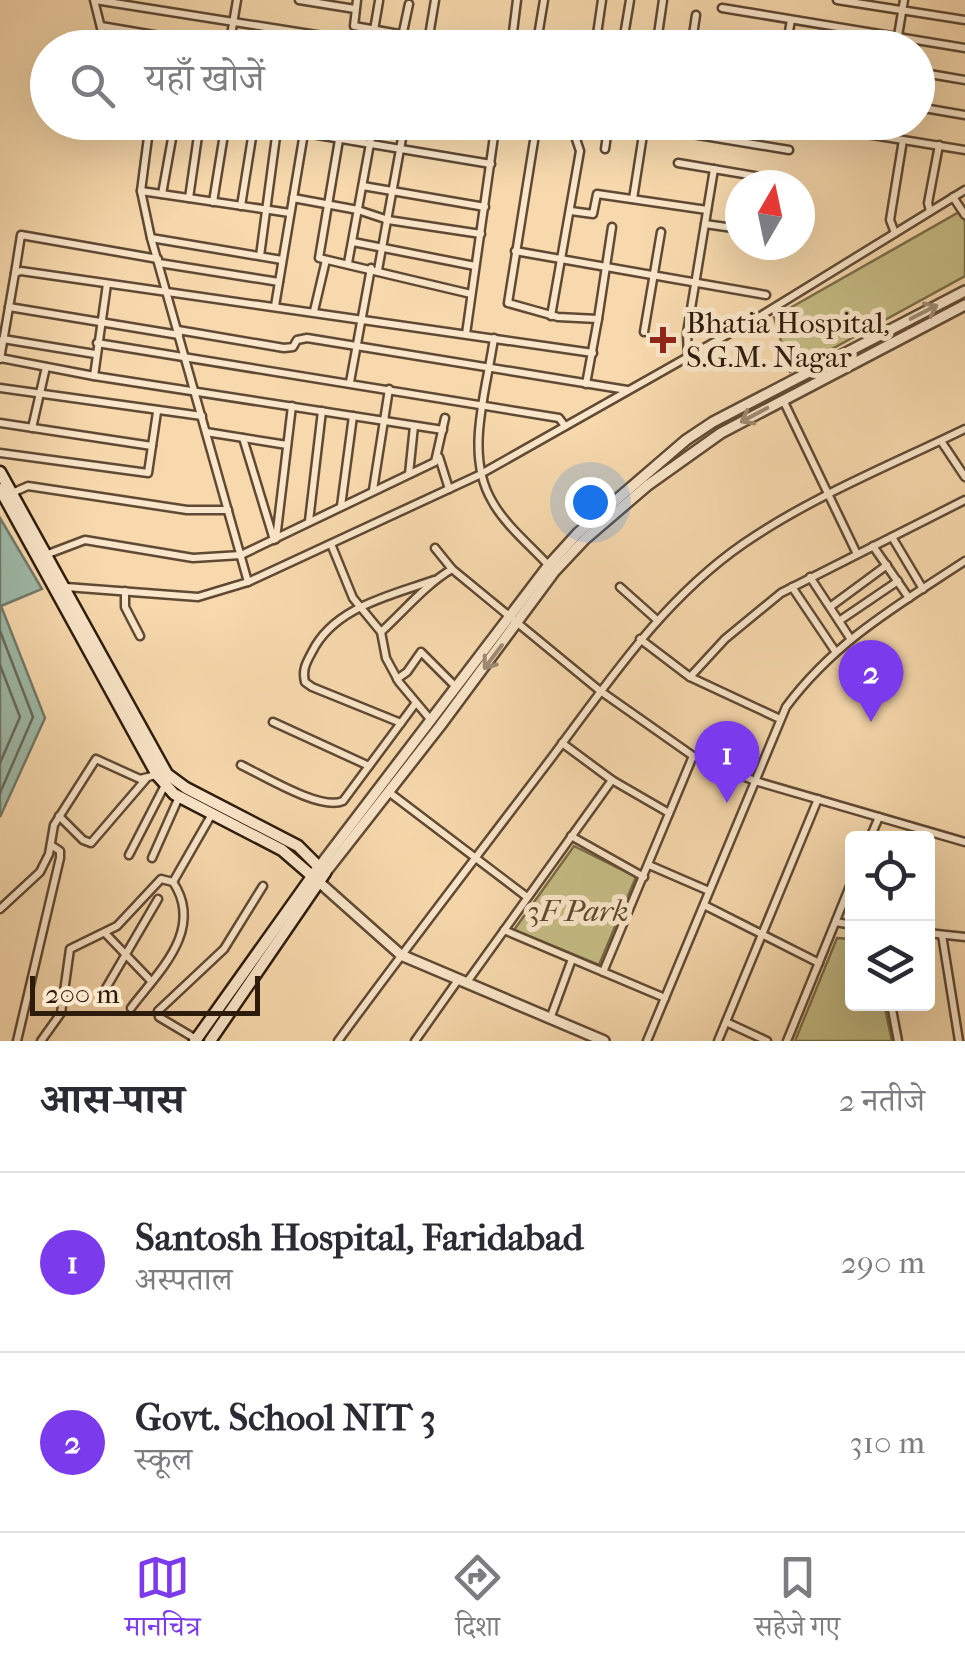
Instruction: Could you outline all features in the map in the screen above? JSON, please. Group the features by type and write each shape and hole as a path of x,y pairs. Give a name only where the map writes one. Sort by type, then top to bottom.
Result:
{"main road":[{"path":"0,472 66,587 158,777 298,846 319,875"},
{"path":"0,489 158,777 180,797 282,850 319,875"},
{"path":"196,1040 319,875"},
{"path":"210,1041 319,875"}],"street":[{"path":"103,30 95,0 284,30"},
{"path":"231,30 237,0"},
{"path":"299,0 355,9"},
{"path":"357,0 354,26 374,30 378,1"},
{"path":"430,30 435,0"},
{"path":"514,30 518,0"},
{"path":"539,30 544,0"},
{"path":"598,30 602,0"},
{"path":"625,30 630,0"},
{"path":"659,30 663,0"},
{"path":"837,0 965,20"},
{"path":"899,30 904,0"},
{"path":"403,30 409,4"},
{"path":"722,8 850,30"},
{"path":"694,30 696,14"},
{"path":"789,30 791,20"},
{"path":"102,26 125,30"},
{"path":"935,44 965,48"},
{"path":"935,75 965,80"},
{"path":"935,111 965,115"},
{"path":"148,140 141,191 150,238 248,582"},
{"path":"162,194 171,140"},
{"path":"189,198 197,140"},
{"path":"213,202 223,140"},
{"path":"241,206 252,140"},
{"path":"260,256 276,140"},
{"path":"274,306 303,140"},
{"path":"340,140 319,258 471,294"},
{"path":"346,140 491,164"},
{"path":"348,263 371,140"},
{"path":"350,382 374,269 383,249 402,140"},
{"path":"466,334 495,140"},
{"path":"534,140 508,304 550,316 598,320"},
{"path":"550,316 580,151 576,140"},
{"path":"605,150 607,140"},
{"path":"633,199 642,140"},
{"path":"729,140 790,150"},
{"path":"896,233 890,220 903,140 965,150"},
{"path":"930,211 928,203 939,146"},
{"path":"678,163 725,171"},
{"path":"688,357 687,333 714,169"},
{"path":"363,186 485,207"},
{"path":"66,587 198,597 248,582 480,475 688,357 965,190"},
{"path":"141,191 290,214"},
{"path":"571,211 593,214 597,194 707,210"},
{"path":"953,197 965,215"},
{"path":"293,198 388,220 481,234"},
{"path":"705,224 725,227"},
{"path":"586,384 612,227"},
{"path":"644,332 661,232"},
{"path":"278,282 21,235 0,358 443,430"},
{"path":"150,238 282,260"},
{"path":"353,242 475,266"},
{"path":"515,251 766,295"},
{"path":"314,312 326,260"},
{"path":"15,273 166,289 593,353"},
{"path":"94,376 107,284"},
{"path":"319,875 510,614 578,533 686,440 728,414 965,292"},
{"path":"319,875 390,793 520,622 551,569 689,454 965,305"},
{"path":"9,306 284,348 293,347 302,338 628,390"},
{"path":"3,338 96,354"},
{"path":"494,338 478,444 480,475 493,504 551,569"},
{"path":"97,343 484,404 559,418 565,426"},
{"path":"32,428 46,367"},
{"path":"0,388 202,416"},
{"path":"373,491 389,389"},
{"path":"783,400 857,554"},
{"path":"275,540 292,406"},
{"path":"309,521 322,410"},
{"path":"0,453 148,472 156,412"},
{"path":"341,506 353,416"},
{"path":"48,554 85,540 193,558 241,554 435,462 445,418"},
{"path":"0,424 152,446"},
{"path":"409,474 414,426"},
{"path":"338,1041 599,690 680,596 743,544 828,494 965,429"},
{"path":"206,432 288,445"},
{"path":"243,438 275,540"},
{"path":"941,441 965,477"},
{"path":"439,456 449,489"},
{"path":"12,493 28,486 187,510 228,510"},
{"path":"690,677 726,639 792,588 965,500"},
{"path":"892,537 923,589"},
{"path":"331,544 354,598 381,632 386,658 430,720"},
{"path":"873,546 910,598"},
{"path":"434,548 452,570 599,690 693,756 755,780 965,842"},
{"path":"647,1041 780,718 808,678 850,638 965,561"},
{"path":"830,607 887,565"},
{"path":"401,724 312,687 303,670 325,630 363,606 452,570"},
{"path":"810,577 850,638"},
{"path":"381,632 434,580"},
{"path":"839,621 898,582"},
{"path":"620,587 657,620"},
{"path":"792,588 835,651"},
{"path":"125,590 125,607 140,636"},
{"path":"640,639 690,677 780,718"},
{"path":"398,679 421,652 456,686"},
{"path":"240,765 329,805 343,801 415,704"},
{"path":"273,722 369,766"},
{"path":"562,744 612,780 669,813"},
{"path":"603,972 693,756"},
{"path":"0,910 40,872 52,829 96,759 158,777"},
{"path":"59,816 91,843 158,777"},
{"path":"129,855 158,777"},
{"path":"416,1041 504,930 612,780"},
{"path":"390,793 527,897"},
{"path":"152,858 180,797"},
{"path":"718,1041 818,799"},
{"path":"173,882 212,814"},
{"path":"873,831 879,817"},
{"path":"571,836 644,877"},
{"path":"17,1041 60,858 60,851 50,844"},
{"path":"648,865 709,891"},
{"path":"319,875 401,954 604,1041"},
{"path":"41,1041 61,1013 68,952 123,921 159,880 166,878 173,882 184,905 182,932 172,956 130,1008"},
{"path":"196,1040 159,1017 158,1011 224,949 263,886"},
{"path":"102,995 158,898"},
{"path":"787,1041 845,899"},
{"path":"703,905 819,963"},
{"path":"836,922 845,924"},
{"path":"504,930 665,998"},
{"path":"105,933 151,980"},
{"path":"935,934 965,937"},
{"path":"942,935 959,1041"},
{"path":"550,1020 572,959"},
{"path":"893,1011 898,1041"},
{"path":"726,1022 766,1041"}],"green space":[{"path":"961,211 965,217 965,276 790,372 774,317"},
{"name":"3F Park","path":"574,846 636,877 599,965 514,930"},
{"path":"837,938 845,939 845,1011 886,1011 892,1041 795,1041"}],"water":[{"path":"0,518 42,589 1,606 45,718 0,817"}],"place":[{"name":"Bhatia Hospital, S.G.M. Nagar","path":"663,340"},
{"name":"Govt. School NIT 3","path":"871,722"},
{"name":"Santosh Hospital, Faridabad","path":"727,803"}]}
